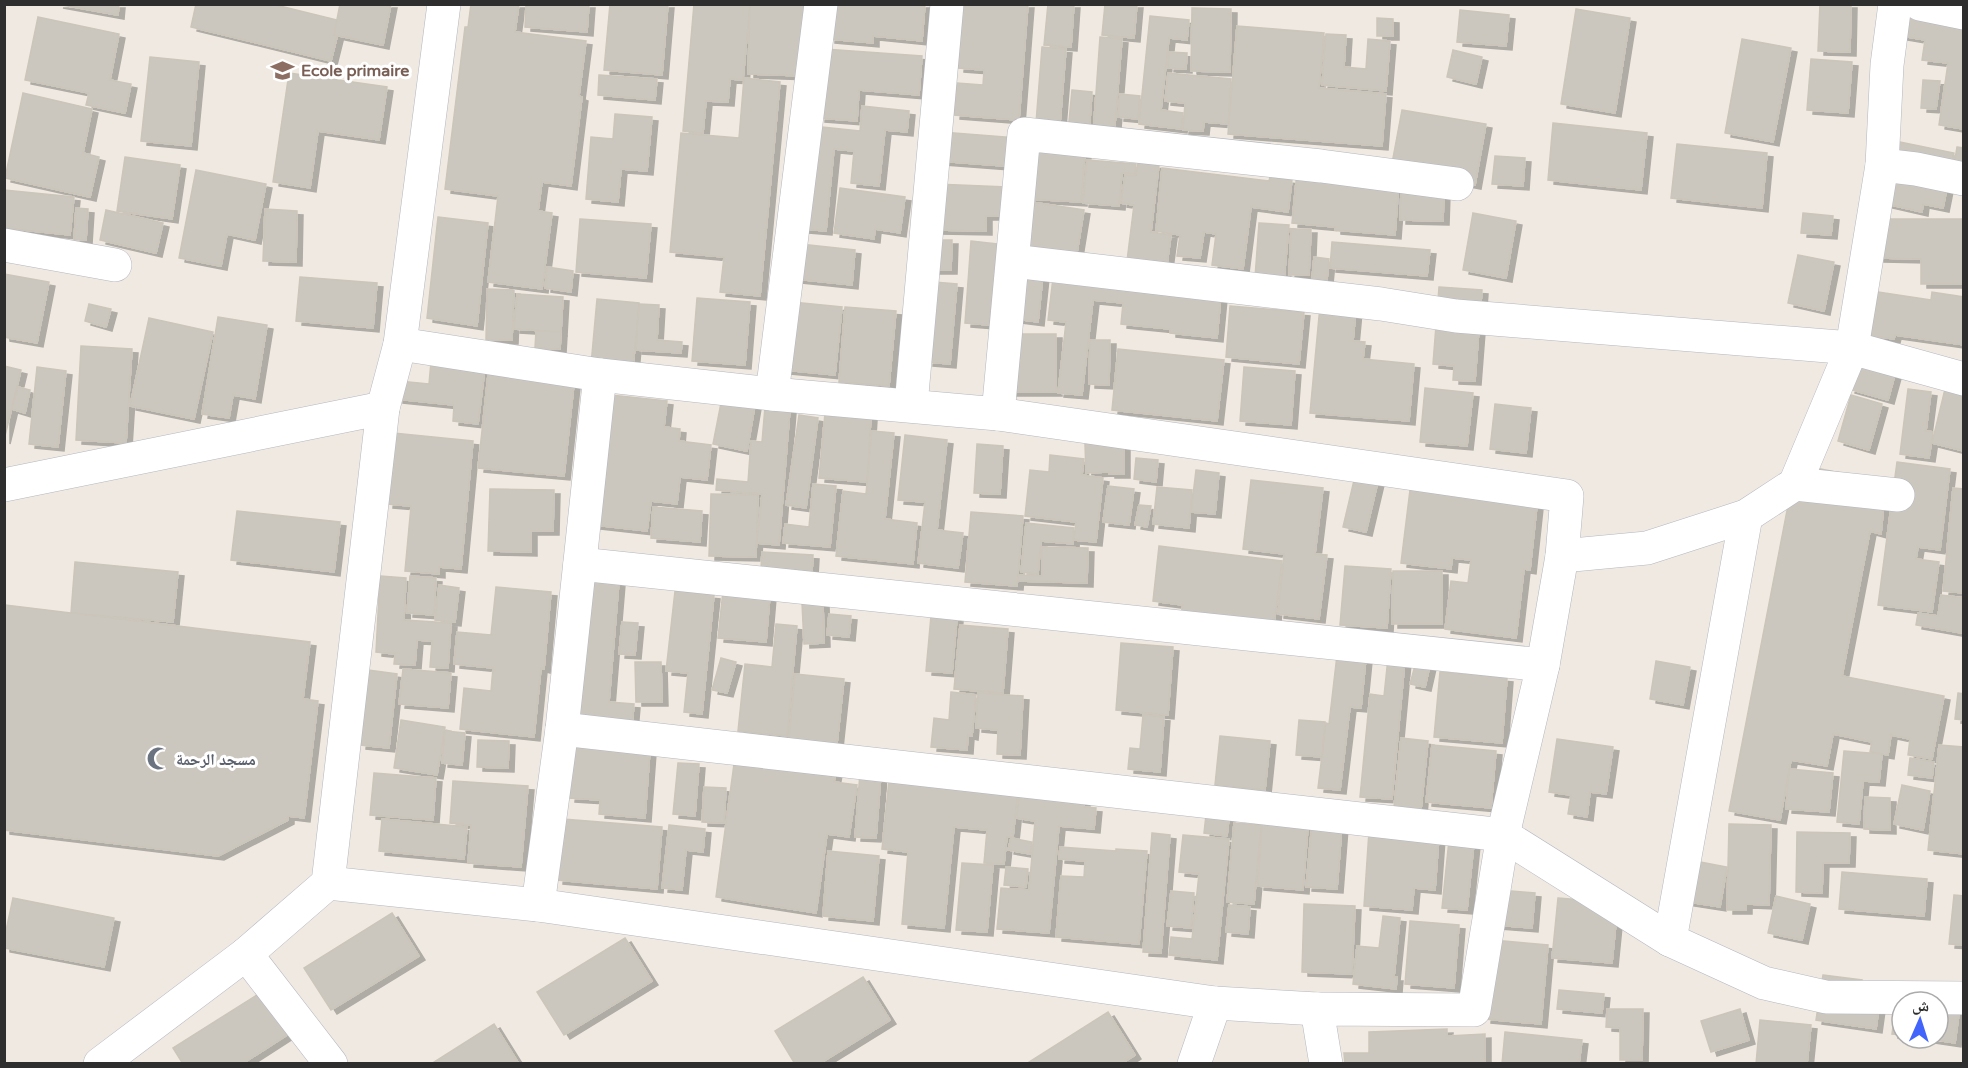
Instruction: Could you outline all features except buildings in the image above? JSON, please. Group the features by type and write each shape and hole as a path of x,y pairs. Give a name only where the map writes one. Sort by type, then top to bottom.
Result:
{"street":[{"path":"100,1064 246,954 328,883 383,408 400,344 444,4"},
{"path":"772,394 821,4"},
{"path":"911,405 946,4"},
{"path":"1562,556 1647,548 1746,516 1795,484 1852,348 1882,165 1887,65 1895,4"},
{"path":"1920,4 1964,13"},
{"path":"998,414 1024,134 1321,166 1457,184"},
{"path":"1882,165 1964,179"},
{"path":"4,245 115,265"},
{"path":"1013,261 1369,302 1456,316 1852,348 1964,379"},
{"path":"328,883 538,905 1215,1004 1317,1009 1474,1010 1503,834 1543,665 1562,556 1567,496 998,414 772,394 600,375 400,344"},
{"path":"538,905 562,729 600,375"},
{"path":"4,485 383,408"},
{"path":"1795,484 1898,495"},
{"path":"1670,940 1746,516"},
{"path":"580,564 1543,665"},
{"path":"562,729 1503,834 1670,940 1764,982 1826,998 1964,998"},
{"path":"246,954 331,1064"},
{"path":"1194,1064 1215,1004"},
{"path":"1317,1009 1326,1064"}],"place":[{"name":"Ecole primaire","path":"283,70"},
{"name":"مسجد الرحمة","path":"158,759"}]}
